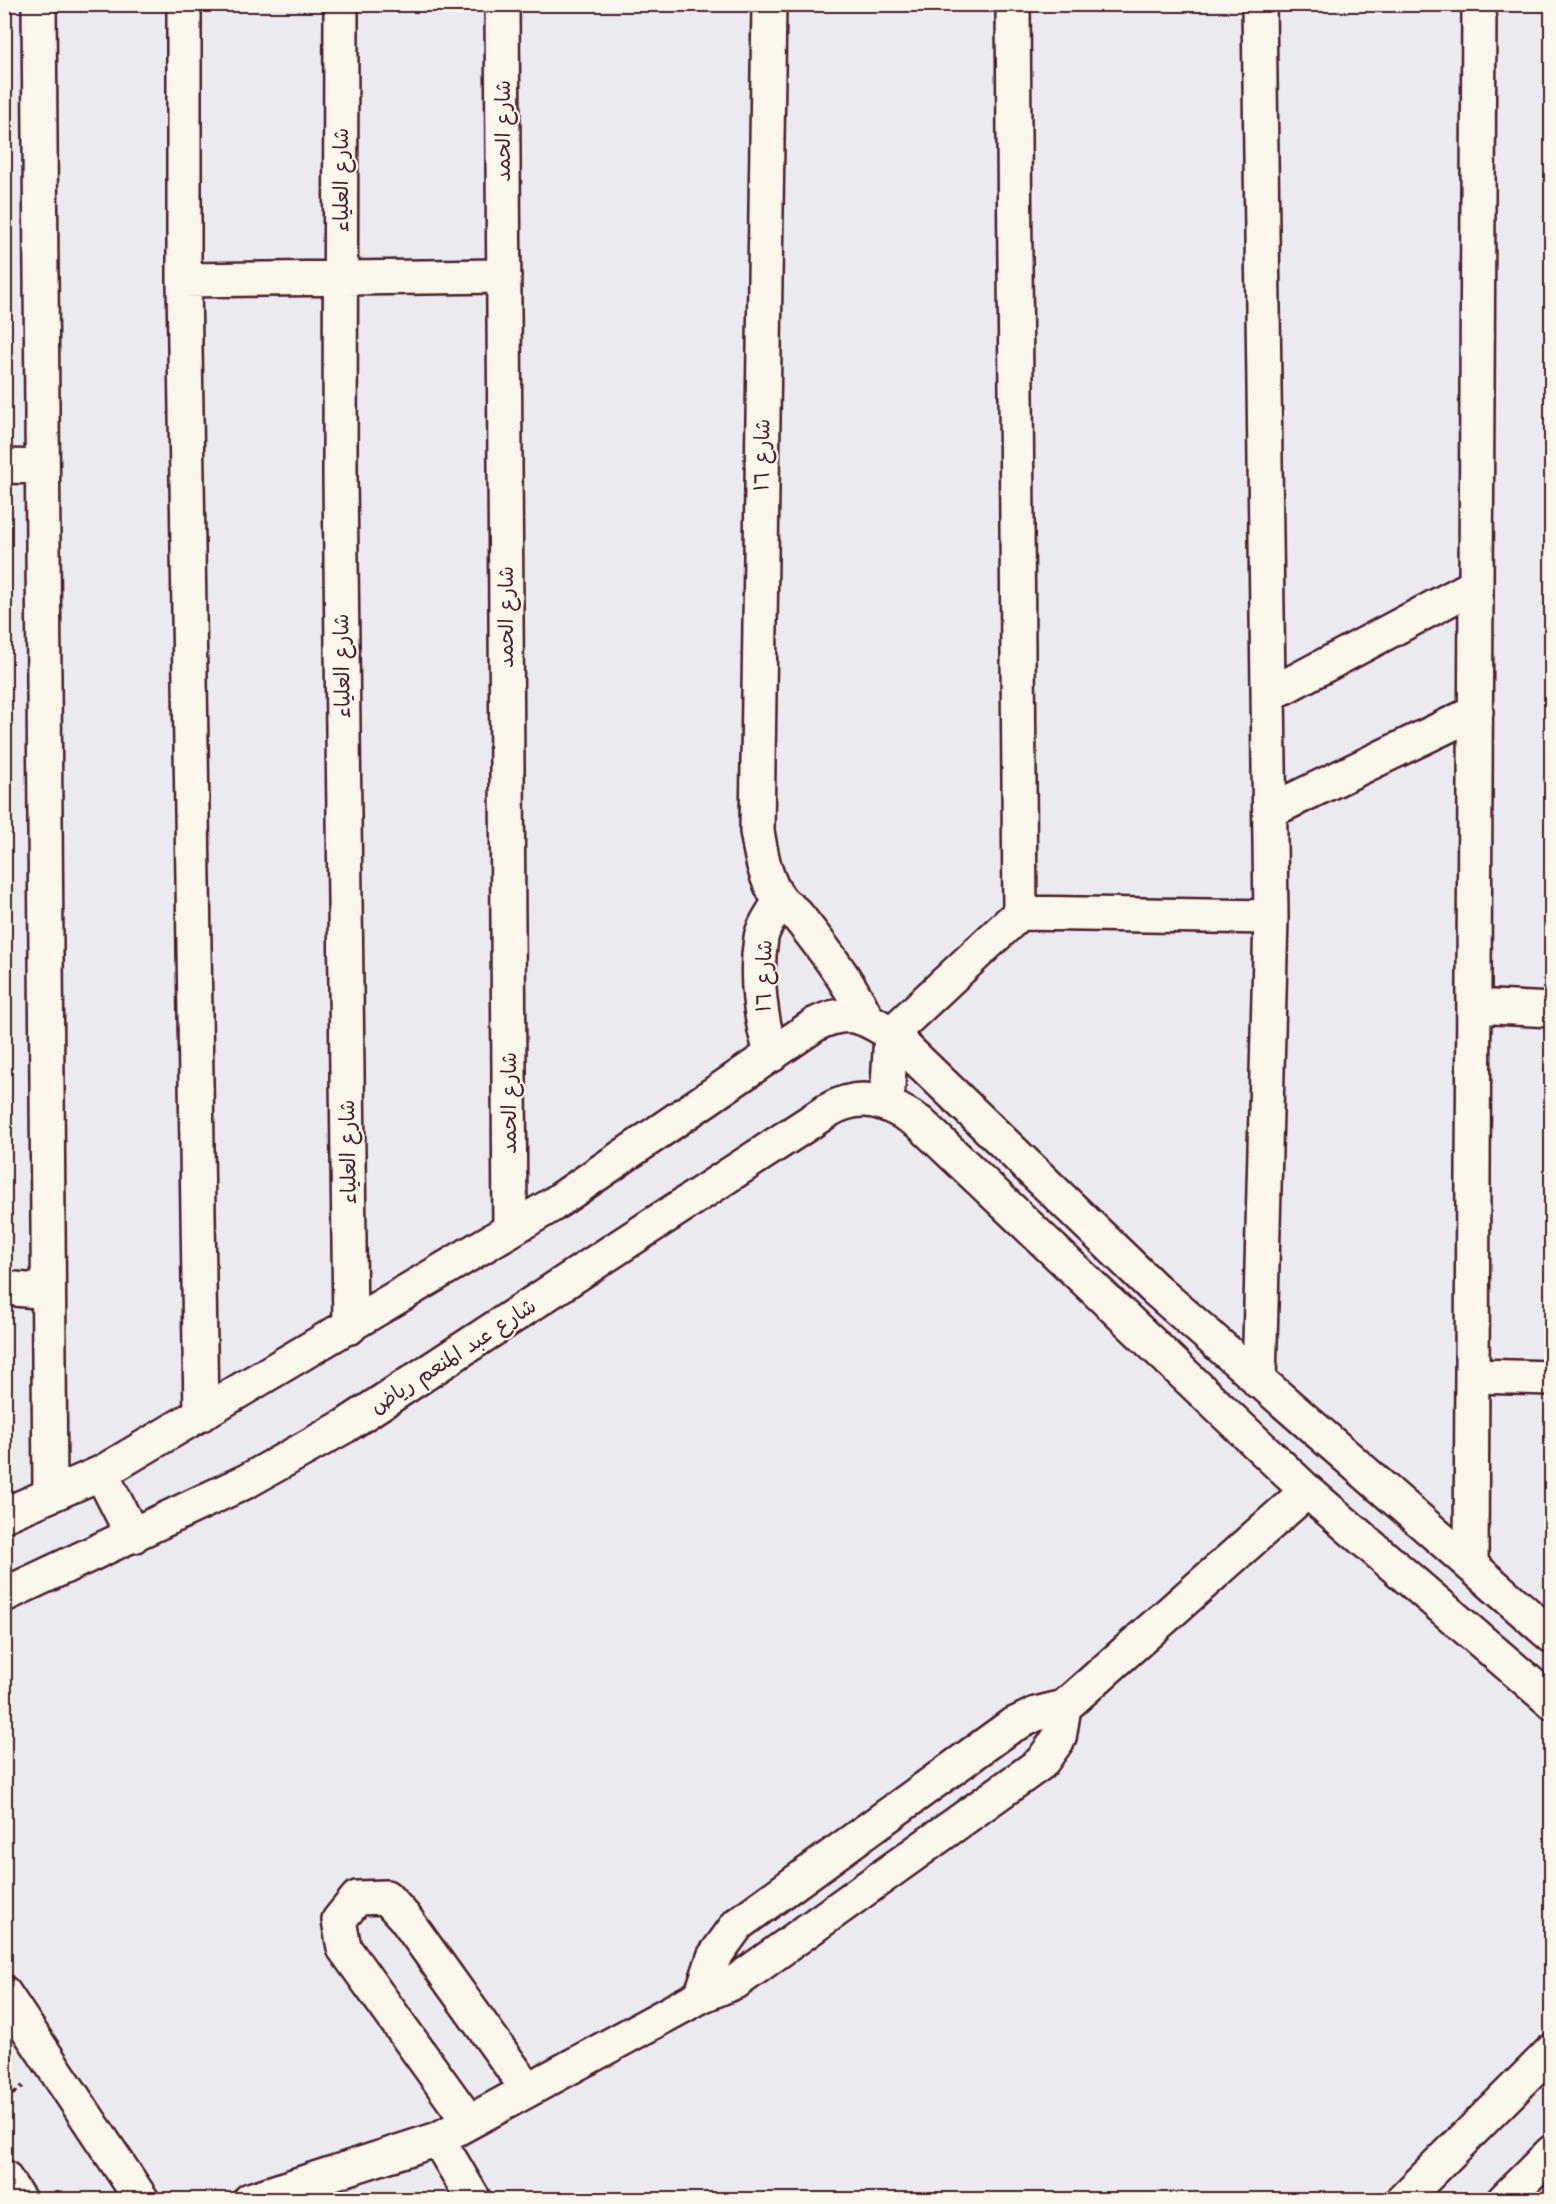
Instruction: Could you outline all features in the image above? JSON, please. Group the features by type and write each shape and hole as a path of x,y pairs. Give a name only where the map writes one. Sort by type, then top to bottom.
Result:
{"street":[{"path":"39,4 50,1494"},
{"path":"184,4 184,280 201,1414"},
{"name":"شارع العلياء","path":"341,4 340,512 350,1327"},
{"name":"شارع الحمد","path":"502,4 510,1230"},
{"name":"شارع ١٦","path":"769,4 757,831 761,857 780,901 795,912 879,1026"},
{"path":"1013,4 1020,913"},
{"path":"1258,1382 1271,917 1259,4"},
{"path":"1471,1565 1479,4"},
{"path":"184,280 504,276"},
{"path":"4,466 42,467"},
{"path":"1269,696 1476,585"},
{"path":"1270,812 1476,712"},
{"name":"شارع ١٦","path":"771,1054 760,1007 761,936 780,901"},
{"path":"879,1026 1020,913 1271,917"},
{"path":"1475,1006 1551,1010"},
{"path":"4,1515 101,1473 350,1327 561,1198 827,1018 853,1014 879,1026 1155,1290 1551,1636"},
{"path":"879,1026 887,1103 920,1124 1307,1491 1551,1702"},
{"name":"شارع عبد المنعم رياض","path":"4,1595 247,1482 345,1426 833,1108 853,1101 870,1100 887,1103"},
{"path":"4,1288 48,1292"},
{"path":"1473,1376 1551,1378"},
{"path":"101,1473 133,1536"},
{"path":"701,1996 714,1957 738,1924 1011,1726 1036,1714 1064,1707 1307,1491"},
{"path":"250,2199 438,2139 701,1996 737,1981 770,1960 1041,1763 1059,1738 1064,1707"},
{"path":"469,2122 344,1948 339,1920 357,1898 386,1897 405,1918 528,2090"},
{"path":"4,1993 142,2199"},
{"path":"1403,2199 1551,2051"},
{"path":"438,2139 474,2199"},
{"path":"1504,2199 1551,2152"},
{"path":"4,2177 19,2199"}]}
